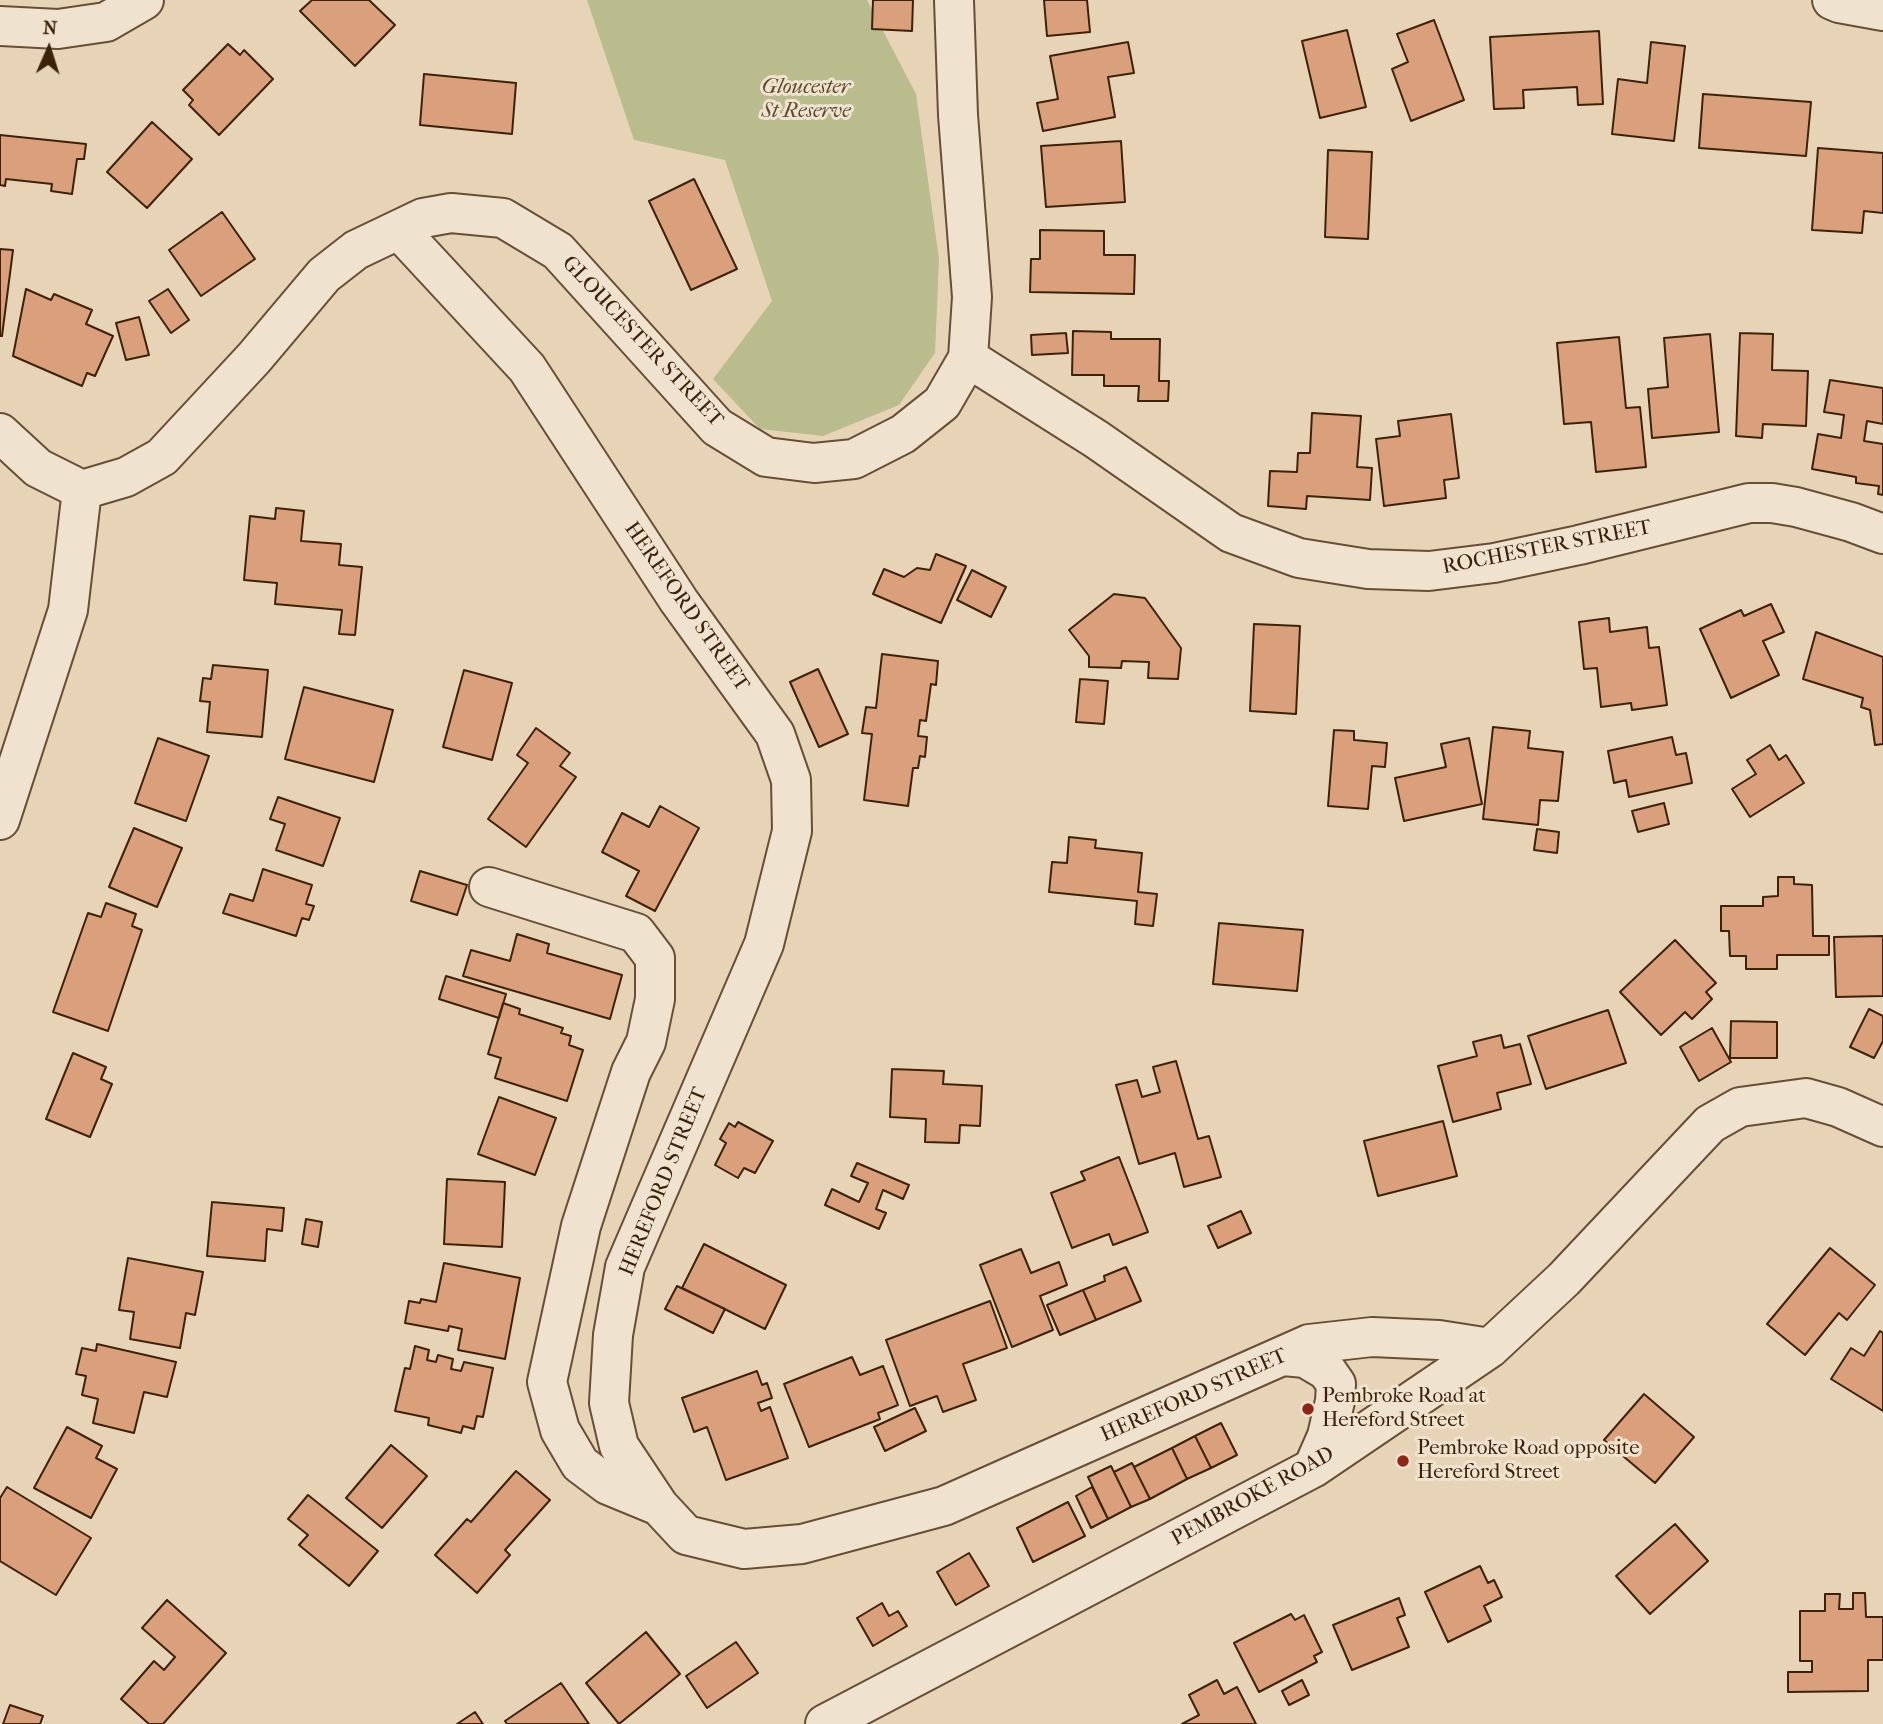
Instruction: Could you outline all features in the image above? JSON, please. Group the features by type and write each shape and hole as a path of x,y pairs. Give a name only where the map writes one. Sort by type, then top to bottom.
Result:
{"street":[{"path":"0,26 58,29 106,22 144,0"},
{"name":"GLOUCESTER STREET","path":"82,490 126,477 162,457 254,358 324,275 356,250 423,218 451,213 503,218 558,251 717,428 766,457 814,463 854,459 903,434 942,403 968,358 972,298 958,115 954,0"},
{"path":"1832,0 1883,11"},
{"name":"HEREFORD STREET","path":"399,230 527,368 679,601 775,734 791,780 792,831 764,944 625,1267 612,1335 609,1403 619,1446 659,1506 686,1535 744,1549 802,1544 944,1506 1310,1344 1372,1337 1439,1340 1490,1348"},
{"name":"ROCHESTER STREET","path":"968,358 1097,439 1231,533 1299,558 1368,569 1442,569 1494,563 1749,503 1796,507 1883,534"},
{"path":"0,433 38,468 82,490 68,610 0,820"},
{"path":"489,887 635,933 655,958 655,999 646,1042 631,1072 581,1226 547,1382 559,1430 580,1464 608,1485 659,1506"},
{"name":"PEMBROKE ROAD","path":"825,1724 1313,1468 1490,1348 1564,1279 1710,1124 1740,1107 1807,1098 1838,1107 1883,1127"},
{"path":"1284,1356 1305,1358 1328,1371 1336,1384 1327,1436 1313,1468"}],"green space":[{"name":"Gloucester St Reserve","path":"587,0 867,0 916,94 939,259 935,353 899,405 823,436 760,429 713,379 772,301 725,160 634,140"}],"building":[{"path":"312,0 369,0 395,25 355,66 300,11"},
{"path":"873,0 913,0 912,31 872,29"},
{"path":"1044,0 1087,0 1090,32 1047,36"},
{"path":"1434,20 1464,100 1411,121 1392,69 1408,62 1397,34"},
{"path":"1347,30 1366,107 1320,118 1302,41"},
{"path":"1599,31 1603,104 1578,105 1577,87 1523,90 1524,108 1494,109 1490,37"},
{"path":"1128,42 1134,73 1108,77 1115,117 1043,131 1037,103 1058,99 1050,56"},
{"path":"1651,42 1685,46 1674,141 1612,134 1618,79 1647,83"},
{"path":"228,44 240,55 244,50 273,79 219,135 189,105 193,100 183,90"},
{"path":"424,74 516,83 512,134 420,125"},
{"path":"1703,94 1811,102 1806,156 1699,148"},
{"path":"152,122 192,159 147,208 107,172"},
{"path":"0,135 86,144 84,159 77,159 72,194 51,191 52,184 6,179 5,186 0,185"},
{"path":"1121,141 1125,202 1046,207 1041,146"},
{"path":"1818,148 1883,153 1883,213 1864,211 1862,233 1812,230"},
{"path":"1328,150 1372,152 1368,239 1325,237"},
{"path":"694,179 737,269 691,290 649,201"},
{"path":"222,212 255,259 201,296 169,250"},
{"path":"1040,230 1104,231 1104,255 1135,255 1134,294 1030,292 1031,259 1040,259"},
{"path":"0,249 13,250 2,336 0,336"},
{"path":"26,289 51,300 54,294 92,310 86,324 113,336 95,376 87,373 82,386 13,356"},
{"path":"168,289 189,320 171,333 149,301"},
{"path":"139,317 149,355 126,360 116,323"},
{"path":"1073,331 1111,332 1111,339 1160,339 1159,381 1169,381 1168,401 1138,401 1139,386 1104,386 1104,375 1072,375"},
{"path":"1066,333 1068,353 1032,355 1031,335"},
{"path":"1740,333 1773,334 1772,370 1808,371 1806,426 1763,424 1762,438 1736,436"},
{"path":"1710,334 1719,432 1652,438 1648,389 1668,387 1664,338"},
{"path":"1619,337 1626,408 1640,407 1646,467 1596,472 1591,422 1564,424 1557,343"},
{"path":"1830,380 1883,388 1883,424 1867,421 1864,441 1883,444 1883,495 1878,494 1879,486 1856,483 1856,477 1812,469 1818,434 1841,438 1844,415 1824,412"},
{"path":"1312,413 1361,416 1357,467 1372,468 1370,500 1307,496 1306,509 1268,506 1270,471 1297,472 1298,453 1310,453"},
{"path":"1451,414 1459,478 1444,480 1446,498 1384,506 1376,439 1400,436 1398,421"},
{"path":"276,508 304,511 301,541 341,544 339,565 362,567 355,635 339,634 342,610 275,604 277,583 244,580 250,516 275,519"},
{"path":"936,554 966,566 941,623 873,594 884,569 904,577 917,568 930,570"},
{"path":"972,570 1006,587 991,617 957,600"},
{"path":"1114,594 1145,598 1181,648 1178,679 1148,678 1149,662 1122,661 1121,668 1089,667 1089,656 1069,630"},
{"path":"1771,604 1784,632 1763,641 1779,675 1731,698 1700,629 1741,610 1744,616"},
{"path":"1609,618 1610,632 1647,627 1649,648 1659,647 1667,705 1632,710 1631,703 1601,707 1597,668 1584,669 1579,622"},
{"path":"1254,624 1300,626 1296,714 1250,711"},
{"path":"1816,632 1883,657 1883,744 1875,745 1870,710 1861,707 1863,698 1803,679"},
{"path":"882,654 938,661 936,685 931,684 926,721 920,720 918,736 927,737 925,757 920,756 918,768 913,768 908,806 864,800 872,734 862,733 866,707 876,708"},
{"path":"213,665 268,670 262,737 207,732 210,702 200,701 203,678 211,679"},
{"path":"818,669 848,734 819,747 790,682"},
{"path":"464,670 512,683 492,760 443,747"},
{"path":"1080,679 1108,681 1104,724 1076,722"},
{"path":"304,687 393,710 374,782 285,759"},
{"path":"1493,727 1530,731 1528,748 1563,752 1558,801 1540,800 1538,825 1483,819"},
{"path":"536,728 570,753 560,766 576,777 526,847 488,819 528,763 517,755"},
{"path":"1334,730 1354,731 1354,740 1387,743 1385,767 1372,766 1368,809 1328,806"},
{"path":"1672,737 1676,755 1686,753 1692,783 1629,797 1626,780 1614,783 1608,751"},
{"path":"158,738 209,756 186,821 135,803"},
{"path":"1469,738 1482,804 1404,821 1395,778 1446,767 1441,744"},
{"path":"1770,745 1779,760 1786,755 1804,783 1750,817 1732,789 1756,774 1747,760"},
{"path":"278,797 340,818 323,866 276,850 285,824 270,819"},
{"path":"1664,803 1669,824 1638,832 1632,811"},
{"path":"660,806 699,828 655,911 626,896 639,871 602,852 622,813 649,827"},
{"path":"134,828 182,848 157,907 109,887"},
{"path":"1537,829 1559,832 1557,853 1534,850"},
{"path":"1069,837 1096,840 1095,848 1142,853 1138,892 1157,894 1153,926 1135,924 1137,901 1049,892 1052,862 1067,863"},
{"path":"263,869 312,885 306,904 314,906 309,920 302,918 296,936 223,913 230,894 253,901"},
{"path":"420,871 467,885 457,915 411,901"},
{"path":"1778,877 1794,877 1794,884 1812,885 1813,936 1829,936 1829,955 1777,955 1777,969 1746,969 1746,956 1730,956 1729,931 1721,931 1721,906 1763,906 1763,897 1778,896"},
{"path":"106,903 136,914 132,926 142,930 108,1031 53,1012 88,913 101,917"},
{"path":"1219,923 1303,930 1297,991 1213,984"},
{"path":"517,934 549,944 547,953 622,975 610,1019 463,976 471,950 510,961"},
{"path":"1883,936 1883,996 1836,997 1834,937"},
{"path":"1675,940 1716,983 1706,992 1712,999 1692,1019 1685,1012 1661,1035 1620,992"},
{"path":"446,976 506,994 499,1018 439,999"},
{"path":"503,1003 520,1009 519,1014 563,1028 561,1033 571,1036 569,1045 583,1050 567,1101 495,1078 501,1058 488,1054"},
{"path":"1869,1009 1883,1016 1883,1041 1874,1058 1850,1047"},
{"path":"1608,1010 1626,1063 1546,1089 1528,1036"},
{"path":"1731,1021 1777,1022 1777,1058 1730,1058"},
{"path":"1712,1028 1731,1062 1699,1081 1680,1047"},
{"path":"1501,1035 1504,1048 1520,1044 1531,1084 1497,1093 1501,1109 1453,1122 1438,1066 1477,1056 1473,1042"},
{"path":"73,1053 106,1067 101,1079 112,1084 90,1137 46,1119"},
{"path":"1176,1061 1198,1139 1209,1136 1221,1177 1184,1187 1175,1153 1139,1164 1116,1085 1137,1080 1142,1097 1160,1092 1153,1067"},
{"path":"892,1069 944,1071 943,1084 982,1086 980,1126 960,1125 959,1143 925,1142 926,1119 890,1117"},
{"path":"499,1097 556,1118 535,1175 478,1154"},
{"path":"1443,1121 1457,1176 1378,1196 1364,1141"},
{"path":"738,1122 773,1141 755,1173 744,1168 738,1178 715,1165 726,1143 720,1139 729,1123 735,1127"},
{"path":"1119,1157 1148,1232 1113,1245 1109,1234 1072,1248 1051,1193 1085,1180 1081,1172"},
{"path":"857,1163 909,1185 903,1199 883,1190 876,1209 886,1213 879,1229 825,1205 832,1189 859,1202 868,1183 851,1176"},
{"path":"447,1179 505,1182 502,1247 444,1244"},
{"path":"212,1202 284,1208 282,1231 267,1229 265,1261 207,1256"},
{"path":"1241,1211 1251,1233 1218,1248 1208,1226"},
{"path":"306,1219 322,1222 318,1247 302,1244"},
{"path":"704,1244 786,1285 765,1329 682,1288"},
{"path":"1830,1248 1875,1285 1847,1320 1839,1313 1805,1355 1767,1324"},
{"path":"1021,1249 1031,1273 1059,1262 1067,1285 1040,1296 1053,1330 1012,1347 980,1265"},
{"path":"128,1258 203,1272 195,1315 186,1313 180,1348 130,1339 134,1312 119,1310"},
{"path":"444,1263 520,1278 505,1359 458,1350 462,1329 449,1326 448,1331 405,1323 409,1301 420,1303 421,1299 436,1302"},
{"path":"1126,1267 1141,1301 1096,1320 1083,1290 1105,1281 1104,1276"},
{"path":"677,1286 725,1309 713,1333 665,1309"},
{"path":"1083,1290 1096,1320 1060,1335 1047,1305"},
{"path":"990,1301 1007,1348 963,1364 976,1400 943,1412 937,1396 910,1406 886,1340"},
{"path":"1880,1331 1883,1333 1883,1411 1831,1379 1851,1348 1864,1356"},
{"path":"97,1344 176,1362 167,1397 144,1392 134,1433 93,1423 98,1399 82,1395 86,1376 76,1374 82,1348 96,1351"},
{"path":"415,1346 429,1350 427,1360 436,1362 438,1355 453,1359 451,1369 461,1371 464,1362 493,1368 483,1417 477,1416 474,1429 463,1426 461,1433 428,1425 429,1418 395,1411 405,1368 410,1369"},
{"path":"852,1357 860,1375 883,1366 898,1405 878,1413 880,1419 809,1447 784,1384"},
{"path":"757,1371 762,1385 767,1383 772,1398 758,1403 761,1411 770,1407 788,1458 726,1480 707,1427 694,1432 682,1398"},
{"path":"1644,1394 1694,1437 1655,1483 1604,1440"},
{"path":"915,1408 926,1431 885,1451 874,1427"},
{"path":"1221,1423 1237,1455 1211,1468 1195,1436"},
{"path":"67,1427 102,1446 96,1458 117,1469 91,1518 34,1488"},
{"path":"1195,1436 1211,1468 1187,1479 1172,1448"},
{"path":"391,1445 427,1476 382,1528 346,1498"},
{"path":"1172,1448 1187,1479 1150,1499 1134,1467"},
{"path":"1132,1463 1150,1499 1131,1507 1114,1472"},
{"path":"1111,1466 1131,1507 1108,1519 1088,1477"},
{"path":"516,1471 550,1500 505,1550 510,1555 477,1593 435,1555 467,1519 471,1522"},
{"path":"7,1487 91,1538 56,1595 0,1561 0,1498"},
{"path":"1092,1487 1108,1519 1091,1528 1076,1496"},
{"path":"308,1495 378,1551 349,1586 299,1545 308,1535 288,1519"},
{"path":"1068,1502 1085,1536 1033,1562 1017,1528"},
{"path":"1675,1524 1708,1561 1650,1614 1616,1576"},
{"path":"969,1553 989,1586 956,1605 937,1572"},
{"path":"1480,1566 1488,1583 1494,1580 1502,1597 1484,1606 1491,1621 1448,1642 1425,1592"},
{"path":"1853,1593 1865,1593 1866,1617 1883,1617 1883,1660 1868,1660 1868,1691 1788,1692 1788,1672 1812,1672 1812,1661 1800,1661 1800,1611 1825,1611 1825,1594 1840,1594 1839,1609 1853,1609"},
{"path":"1399,1598 1405,1615 1397,1618 1409,1647 1352,1670 1333,1625"},
{"path":"167,1600 226,1653 163,1724 149,1724 121,1699 154,1661 164,1670 175,1657 142,1628"},
{"path":"882,1603 889,1616 898,1611 907,1626 873,1646 857,1618"},
{"path":"1291,1614 1295,1620 1304,1615 1322,1652 1314,1656 1317,1662 1259,1692 1234,1643"},
{"path":"646,1632 680,1674 619,1724 586,1683"},
{"path":"736,1642 758,1673 707,1708 686,1676"},
{"path":"1217,1680 1224,1694 1237,1687 1256,1724 1182,1724 1199,1715 1189,1695"},
{"path":"1302,1680 1309,1695 1289,1705 1282,1691"},
{"path":"561,1683 589,1724 507,1724 505,1721"},
{"path":"10,1705 43,1716 40,1724 3,1724"},
{"path":"475,1712 483,1724 457,1724"}],"place":[{"name":"Pembroke Road at Hereford Street","path":"1308,1409"},
{"name":"Pembroke Road opposite Hereford Street","path":"1403,1461"}]}
